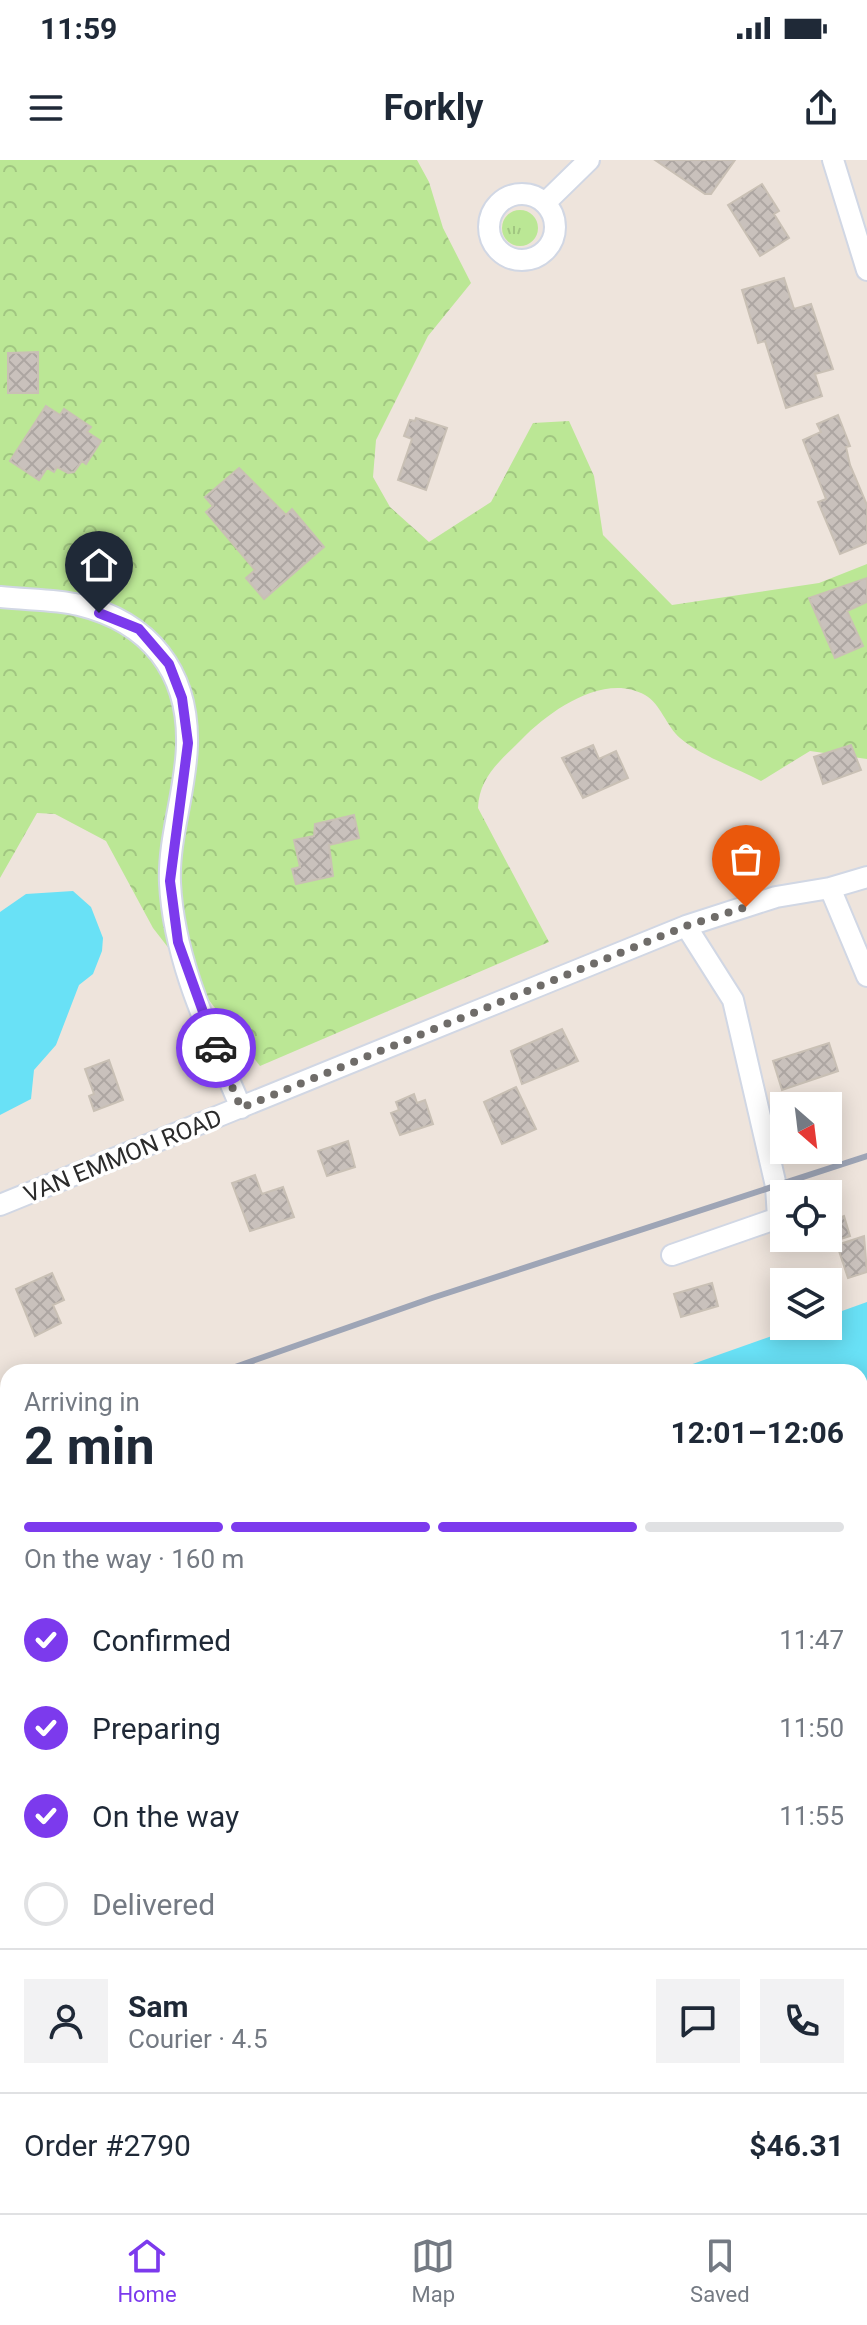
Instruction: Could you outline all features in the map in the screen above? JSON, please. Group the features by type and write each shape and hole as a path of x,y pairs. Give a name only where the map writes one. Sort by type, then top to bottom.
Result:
{"street":[{"path":"545,203 589,160"},
{"path":"833,160 867,270"},
{"path":"0,597 79,605 139,629 169,664 182,698 188,743 170,881 178,942 193,991 241,1108"},
{"name":"VAN EMMON ROAD","path":"0,1205 686,926 776,897 830,888 867,877"},
{"path":"830,888 867,976"},
{"path":"672,1255 778,1218 776,1186 733,1000 686,926"}],"green space":[{"path":"0,160 417,160 429,182 443,228 471,283 428,336 376,440 373,477 390,507 429,542 491,502 533,423 569,421 594,476 603,535 672,605 819,583 867,564 867,759 810,751 761,781 688,744 675,733 645,695 629,689 613,688 596,691 563,706 534,728 492,770 482,787 478,808 549,942 260,1066 153,928 106,841 55,814 37,813 0,878"},
{"path":"520,210 533,215 538,228 533,241 520,246 507,241 502,228 507,215"}],"water":[{"path":"73,891 91,907 103,938 102,951 93,974 79,985 56,1045 34,1070 31,1099 0,1115 0,912 26,894"},
{"path":"867,1302 867,1364 693,1364 770,1337 770,1340 842,1340 842,1311"}],"building":[{"path":"655,160 735,160 711,194 705,194"},
{"path":"762,184 779,211 774,214 789,238 760,256 728,205"},
{"path":"784,278 794,309 811,304 833,369 815,374 822,396 786,408 765,341 758,343 742,290"},
{"path":"38,352 38,393 8,393 8,353"},
{"path":"46,406 60,415 64,409 91,427 87,432 101,441 86,464 82,461 74,472 68,473 57,467 54,472 47,468 39,480 10,461"},
{"path":"838,415 850,446 846,447 850,465 867,505 867,543 840,554 818,502 826,499 803,440 821,432 817,424"},
{"path":"416,418 447,428 426,490 398,480 412,439 404,436 410,420 415,421"},
{"path":"239,468 286,515 292,509 324,547 264,599 246,578 255,570 206,512 213,506 205,497"},
{"path":"867,578 867,602 847,611 863,646 835,658 809,598"},
{"path":"593,745 599,759 616,751 628,778 583,798 562,758"},
{"path":"851,745 861,770 823,784 814,757"},
{"path":"354,815 359,838 329,845 333,876 296,884 292,869 300,867 294,840 314,836 315,824"},
{"path":"562,1029 578,1061 522,1084 511,1051"},
{"path":"829,1043 838,1071 782,1090 773,1061"},
{"path":"109,1060 123,1100 94,1111 89,1096 94,1094 85,1069"},
{"path":"516,1087 536,1129 502,1144 484,1102"},
{"path":"414,1094 417,1103 425,1100 433,1124 400,1135 391,1113 399,1110 396,1102"},
{"path":"348,1141 355,1167 327,1176 318,1151"},
{"path":"255,1175 262,1194 283,1187 294,1217 250,1231 232,1183"},
{"path":"842,1217 850,1236 842,1239"},
{"path":"864,1236 867,1272 848,1278 839,1252 842,1252 842,1243"},
{"path":"52,1273 64,1300 53,1305 61,1323 35,1336 16,1289"},
{"path":"712,1283 718,1306 681,1317 674,1294"}],"railway":[{"path":"244,1364 432,1298 867,1156"}],"way so far":[{"path":"216,1048 241,1108 686,926 746,907"}],"route":[{"path":"99,613 139,629 169,664 182,698 188,743 170,881 178,942 193,991 216,1048"}]}
